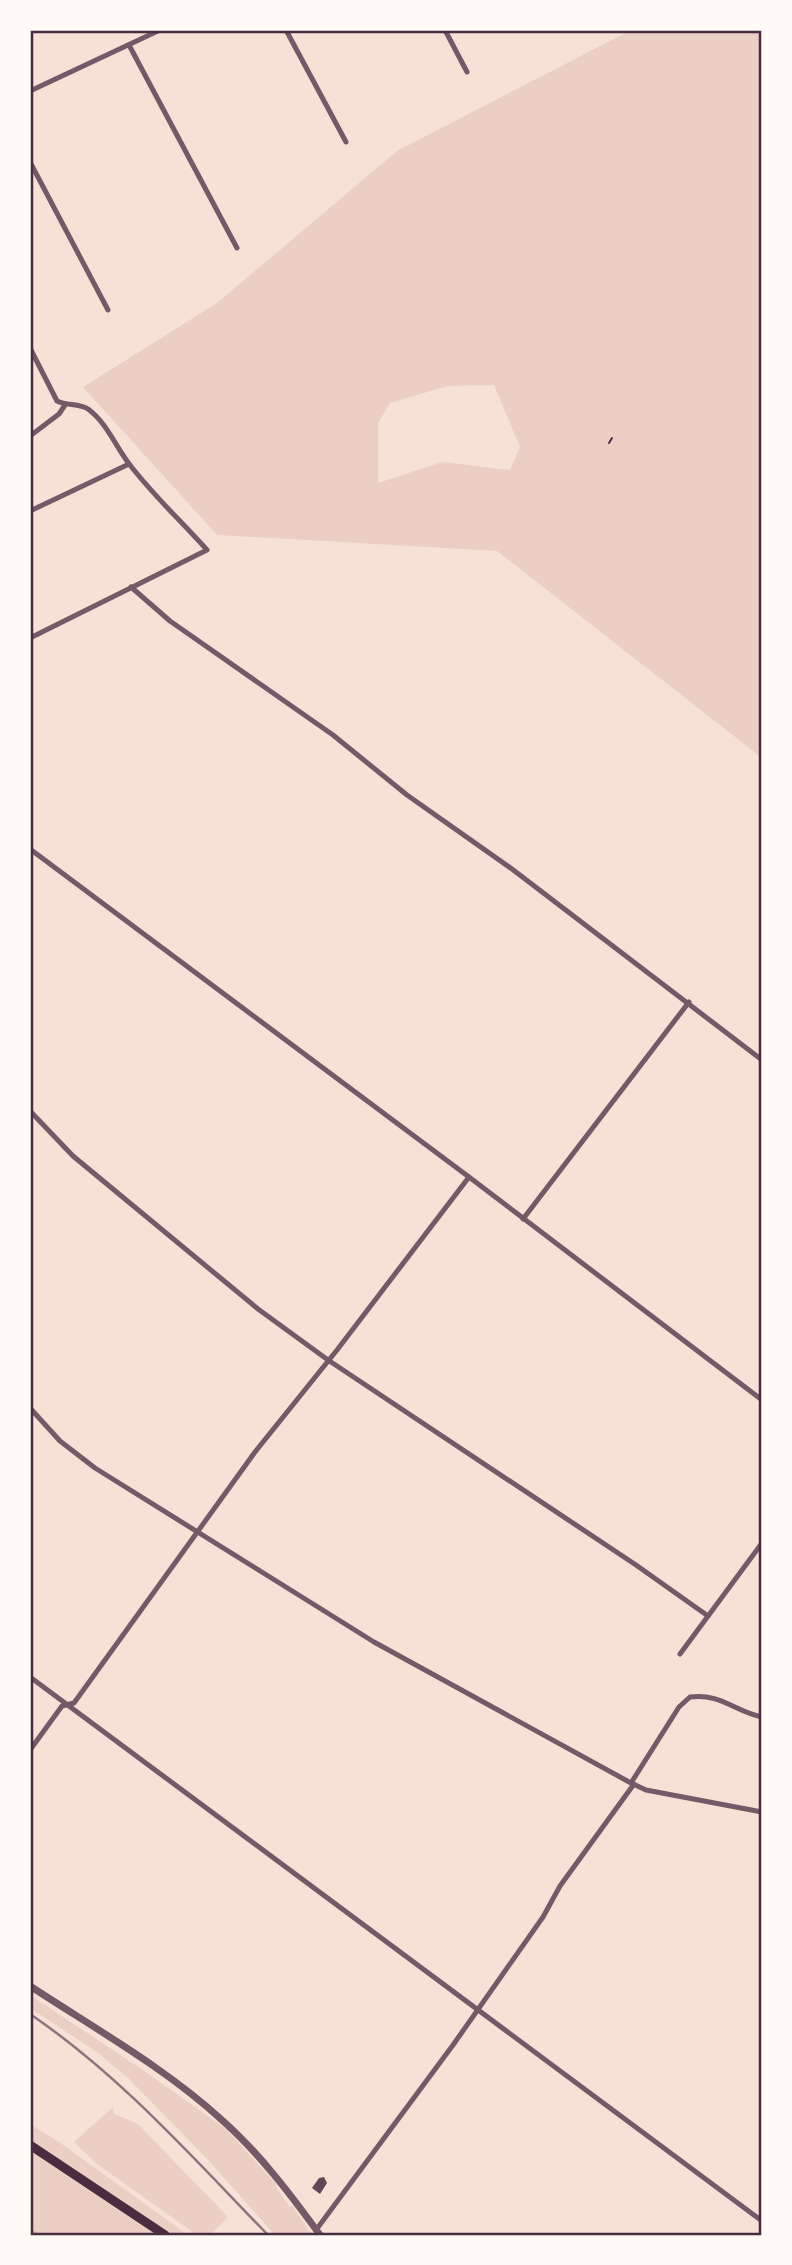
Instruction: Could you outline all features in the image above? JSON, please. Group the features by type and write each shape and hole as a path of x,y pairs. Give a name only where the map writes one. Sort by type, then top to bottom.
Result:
{"main road":[{"path":"30,2146 166,2235"}],"street":[{"path":"30,91 160,30"},
{"path":"286,30 346,142"},
{"path":"445,30 467,72"},
{"path":"129,45 237,248"},
{"path":"30,162 108,310"},
{"path":"30,348 57,401 65,405 84,406 97,416 129,464 206,550 30,638"},
{"path":"30,436 59,414 65,405"},
{"path":"30,511 129,464"},
{"path":"131,587 170,621 340,740 407,794 512,869 762,1060"},
{"path":"30,849 762,1400"},
{"path":"523,1219 689,1002"},
{"path":"30,1111 73,1156 209,1271 328,1360 708,1616"},
{"path":"30,1750 62,1706 74,1703 196,1531 469,1177"},
{"path":"30,1408 71,1451 374,1642 646,1790 762,1812"},
{"path":"680,1654 762,1543"},
{"path":"30,1678 762,2221"},
{"path":"30,1986 154,2068 218,2115 264,2162 318,2233 543,1917 560,1886 632,1783 679,1707 690,1697 712,1696 762,1717"}],"path":[{"path":"609,443 612,438"}],"shaded area":[{"path":"631,30 762,30 762,758 497,551 217,535 83,387 217,303 397,151","holes":["494,385 520,447 510,470 442,462 378,483 378,423 390,403 448,386"]},
{"path":"30,1995 226,2129 277,2185 312,2235 275,2235 209,2161 128,2078 97,2052 30,2008"},
{"path":"113,2107 114,2114 138,2124 228,2217 210,2235 197,2235 97,2164 74,2142"},
{"path":"30,2124 59,2142 188,2235 30,2235"}],"building":[{"path":"324,2177 327,2183 320,2194 312,2188 319,2178"}],"waterway":[{"path":"30,2230 40,2235"}],"railway":[{"path":"30,2014 95,2063 125,2090 268,2235"}]}
